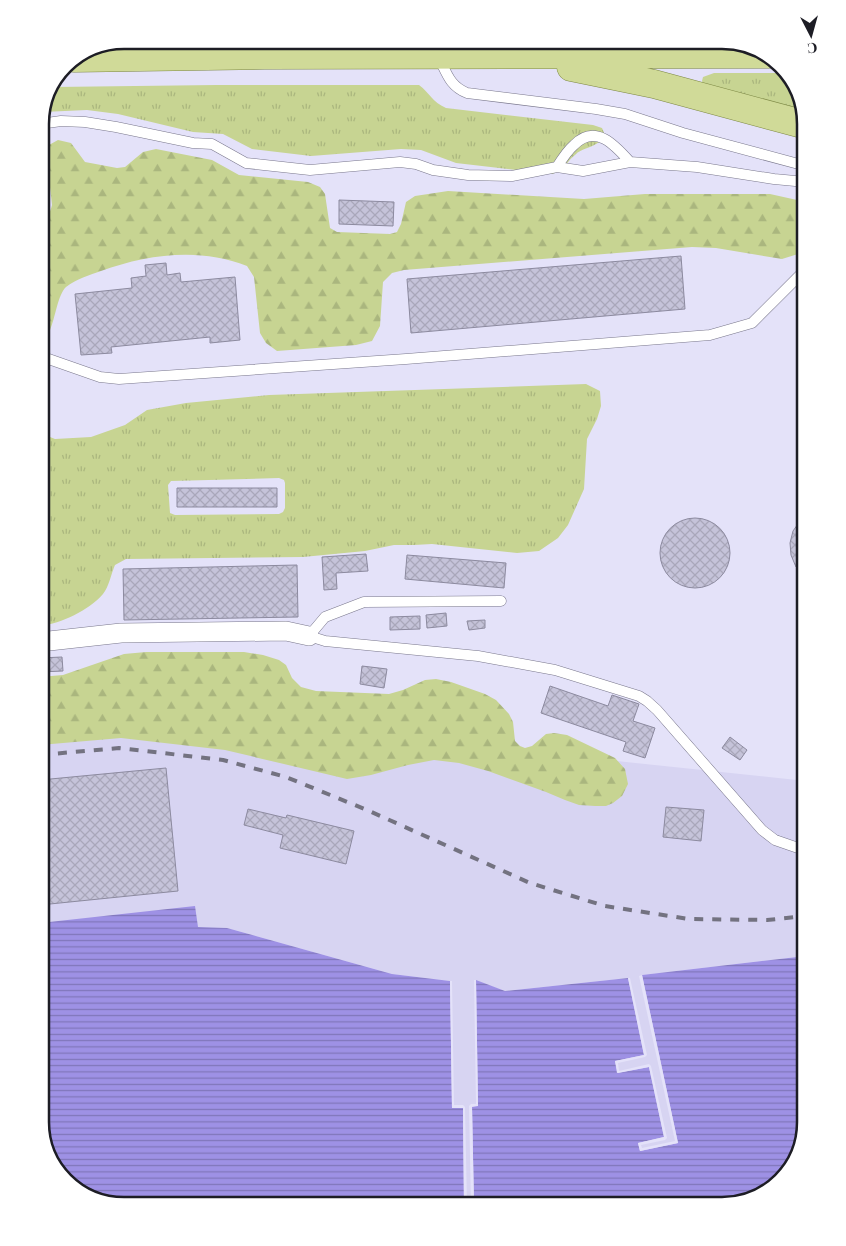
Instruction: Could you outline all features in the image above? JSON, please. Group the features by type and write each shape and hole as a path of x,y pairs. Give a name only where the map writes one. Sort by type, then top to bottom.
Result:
{"main road":[{"path":"89,58 749,54"},
{"path":"514,55 654,84 797,123"}],"street":[{"path":"49,641 121,633 286,631 309,636"}],"lane":[{"path":"438,55 452,84 458,89 467,92 596,108 625,114 683,133 797,164"},
{"path":"49,123 85,122 194,143 212,144 246,163 310,170 400,162 416,164 433,170 468,175 512,176 556,167 583,171 630,162 697,167 774,180 797,181"},
{"path":"556,167 575,144 586,137 596,136 615,144 630,162"},
{"path":"49,359 100,377 118,379 396,360 710,335 752,323 797,278"},
{"path":"501,601 364,602 326,617 309,636 325,641 478,656 555,670 639,696 648,701 657,710 762,830 775,840 797,848"}],"shaded area":[{"path":"49,715 219,719 797,780 797,957 642,975 678,1143 640,1151 615,1061 628,978 505,991 476,981 478,1106 472,1106 474,1197 464,1197 463,1108 452,1108 450,981 392,974 227,928 49,923"},
{"path":"195,906 198,927 227,928 392,974 450,981 452,1108 463,1108 464,1197 119,1197 100,1193 78,1182 59,1160 54,1151 49,1132 49,922"},
{"path":"797,957 797,1132 792,1151 782,1168 760,1187 751,1192 732,1197 474,1197 472,1106 478,1106 476,980 505,991 628,978 644,1055 615,1061 617,1073 649,1067 664,1137 638,1143 640,1151 678,1143 642,975"}],"green space":[{"path":"714,73 777,73 792,95 797,112 703,85 703,77"},
{"path":"419,85 437,103 446,108 593,125 602,128 605,135 595,145 580,151 563,168 552,174 456,163 421,150 401,149 311,156 252,149 223,134 193,132 118,114 87,110 50,112 58,87"},
{"path":"58,140 71,143 85,162 117,168 125,167 143,152 156,149 212,160 239,175 308,182 320,187 325,194 330,228 337,232 390,234 397,232 401,224 406,202 415,196 448,191 584,199 645,194 770,194 797,200 797,254 782,259 716,248 692,247 404,270 392,273 383,282 380,326 372,341 356,345 277,351 266,343 260,333 254,277 247,266 211,256 174,255 137,260 119,265 83,277 70,284 63,290 49,330 49,212 52,205 49,178 49,145"},
{"path":"586,384 600,391 601,406 587,439 584,489 568,525 558,538 539,551 517,553 432,544 394,545 365,551 303,557 126,559 115,565 105,591 90,606 66,619 49,624 49,437 55,439 91,437 125,425 147,410 186,403 269,395","holes":["279,478 284,480 285,508 279,514 175,515 170,513 168,485 171,481"]},
{"path":"146,652 244,652 263,655 279,660 286,665 292,678 301,687 316,691 389,694 425,680 436,679 451,682 496,700 509,714 513,722 515,741 520,746 525,748 532,746 546,734 567,735 615,758 625,769 628,784 622,796 606,806 579,805 488,771 459,763 434,760 347,779 225,750 121,738 49,744 49,676 63,675 124,654"}],"pier":[{"path":"642,975 678,1143 640,1151 638,1143 664,1137 649,1067 618,1073 615,1061 644,1055 628,978 630,978 647,1055 618,1063 619,1071 649,1064 651,1066 667,1138 641,1145 642,1148 675,1141 639,976"},
{"path":"474,980 476,980 478,1106 472,1107 474,1197 471,1197 469,1106 476,1104"},
{"path":"450,981 452,981 454,1105 463,1105 465,1107 467,1197 464,1197 463,1108 452,1108"}],"building":[{"path":"339,200 394,202 393,226 339,224"},
{"path":"681,256 685,309 411,333 407,279"},
{"path":"166,263 167,275 180,273 181,282 235,277 240,340 210,343 210,337 111,347 112,353 81,355 75,294 132,288 131,278 146,276 145,265"},
{"path":"177,488 277,488 277,507 177,507"},
{"path":"702,518 715,524 724,533 728,539 730,553 728,567 720,578 709,586 688,588 681,586 670,578 662,567 660,546 662,539 670,528 681,520"},
{"path":"797,525 797,568 791,555 790,543 793,531"},
{"path":"366,554 368,571 336,573 337,589 324,590 322,557"},
{"path":"407,555 506,563 504,588 405,579"},
{"path":"297,565 298,617 124,620 123,569"},
{"path":"446,613 447,626 427,628 426,615"},
{"path":"420,616 420,629 390,630 390,617"},
{"path":"485,620 485,628 469,630 467,621"},
{"path":"62,657 63,671 49,672 49,658"},
{"path":"362,666 387,669 384,688 360,684"},
{"path":"550,686 608,706 612,695 639,704 633,721 655,728 645,758 623,751 626,742 541,713"},
{"path":"730,737 747,750 740,760 722,748"},
{"path":"166,768 178,891 49,904 49,779"},
{"path":"666,807 704,810 701,841 663,837"},
{"path":"248,809 286,818 287,815 354,831 346,864 280,848 283,835 244,825"}],"railway":[{"path":"49,754 119,748 223,760 286,777 367,810 530,883 605,906 689,919 767,920 797,917"}]}
